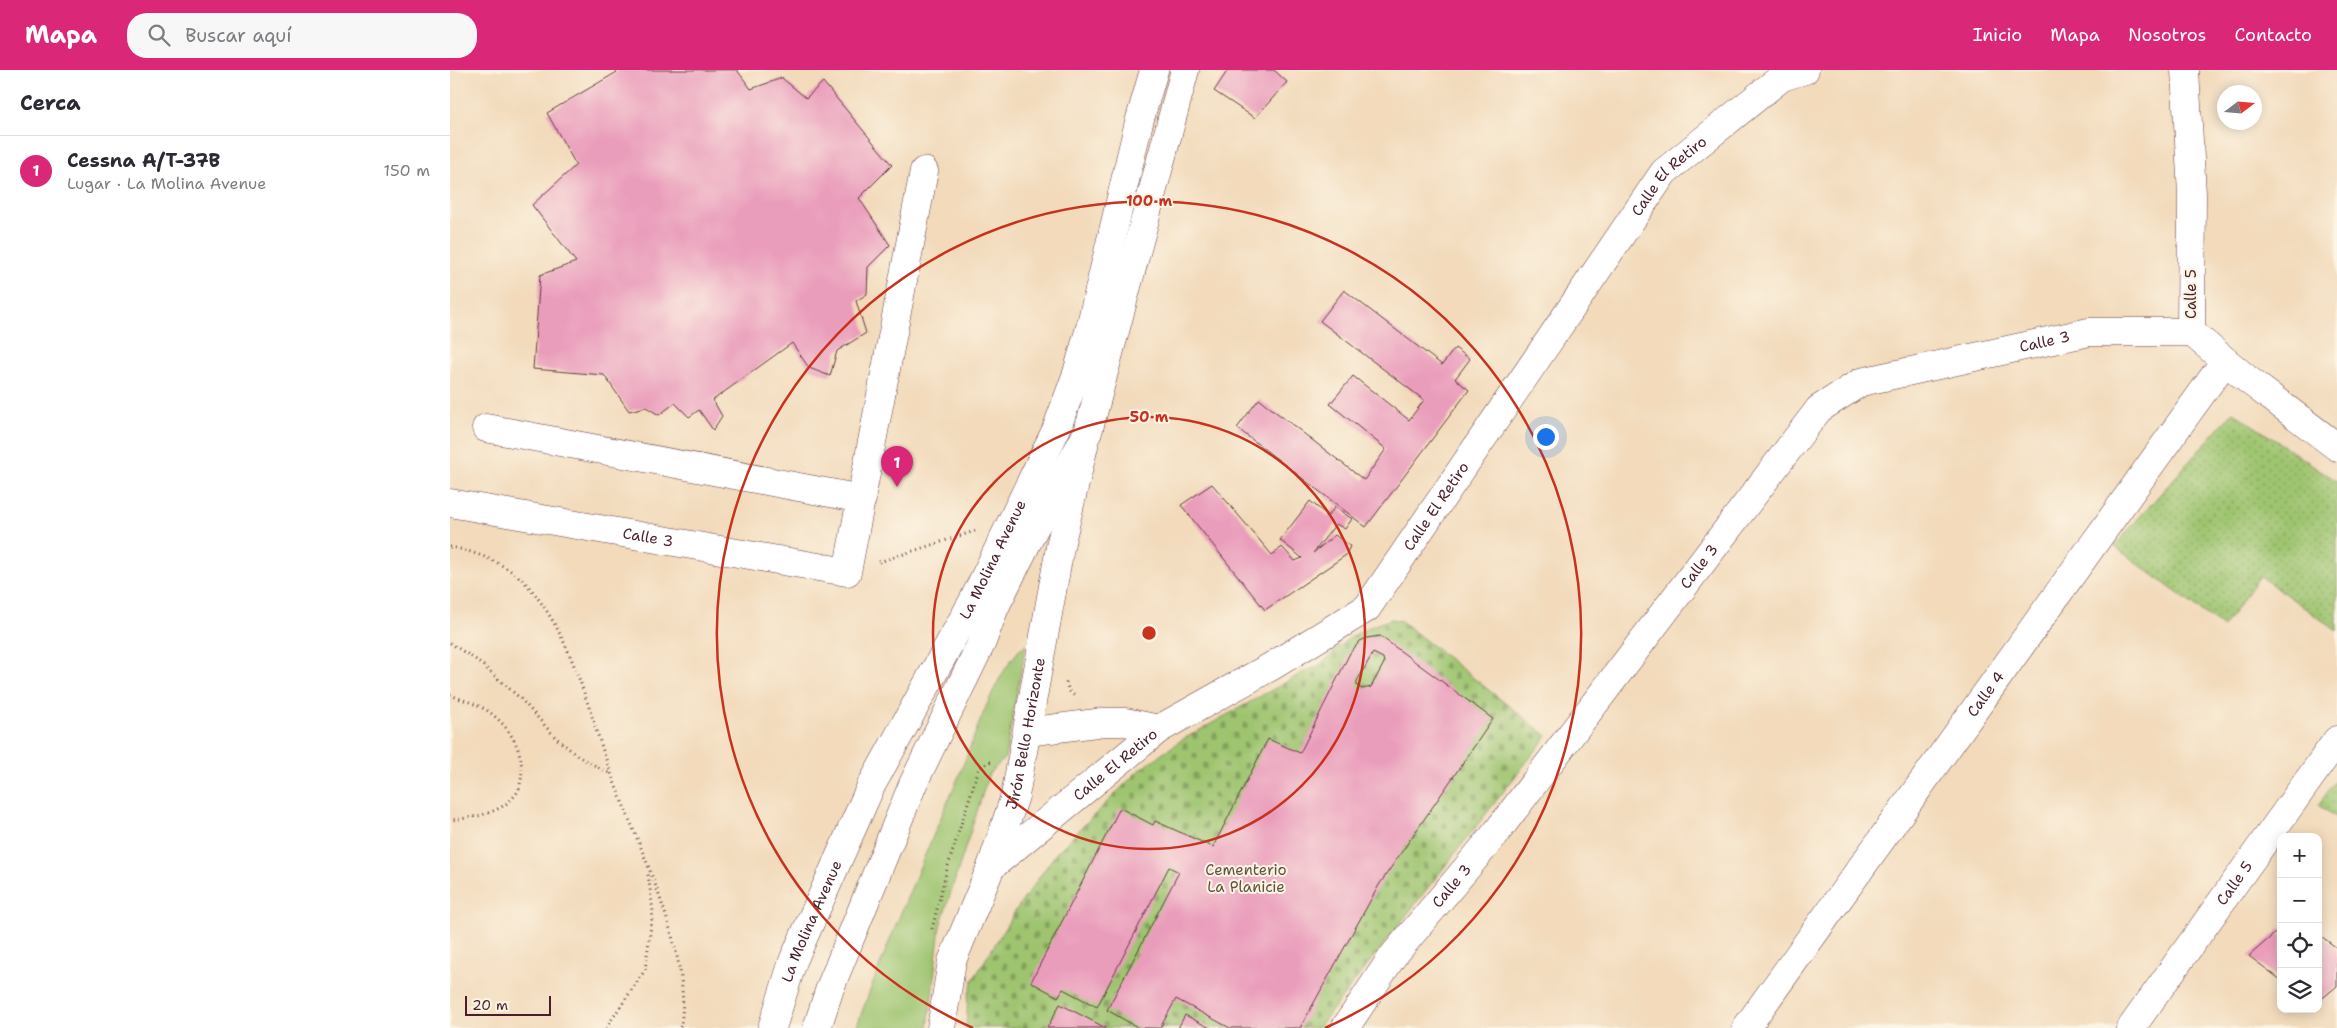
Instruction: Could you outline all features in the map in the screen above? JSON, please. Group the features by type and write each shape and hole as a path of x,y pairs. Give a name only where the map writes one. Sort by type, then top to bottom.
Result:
{"street":[{"name":"La Molina Avenue","path":"772,1028 793,962 871,786 973,601 1056,430 1077,373 1091,324 1123,188 1154,70"},
{"name":"La Molina Avenue","path":"817,1028 830,988 913,784 982,642 994,607 1034,529 1088,432 1185,70"},
{"name":"Calle El Retiro","path":"991,866 1159,729 1272,666 1367,608 1664,172 1782,77 1806,70"},
{"name":"Calle 5","path":"2185,70 2192,194 2191,332 2337,447"},
{"path":"848,572 924,172"},
{"path":"1088,432 1085,385 1127,212 1123,188"},
{"name":"Calle 3","path":"1345,1028 1393,956 1496,833 1819,408 1861,382 2089,332 2191,332"},
{"name":"Calle 4","path":"1746,1028 2225,360"},
{"path":"486,428 862,499"},
{"name":"Jirón Bello Horizonte","path":"941,1028 952,961 991,866 1015,796 1061,542 1088,432"},
{"name":"Calle 3","path":"450,503 848,572"},
{"path":"1026,732 1104,722 1124,722 1159,729"},
{"name":"Calle 5","path":"2131,1028 2337,740"}],"path":[{"path":"848,572 980,530"},
{"path":"450,547 505,566 528,586 551,616 578,672 611,774 669,923 683,986 680,1028"},
{"path":"450,643 478,661 521,700 556,738 579,757 611,774"},
{"path":"1063,674 1069,690 1083,703"},
{"path":"450,695 491,713 510,733 518,747 523,768 519,791 505,804 478,817 450,820"},
{"path":"932,932 947,869 979,768 996,759"},
{"path":"606,1028 644,970 653,911 647,866"}],"green space":[{"path":"2233,412 2337,481 2337,631 2260,576 2223,627 2114,546"},
{"name":"Cementerio La Planicie","path":"1392,619 1401,621 1547,736 1318,1028 966,1028 968,997 973,980 1016,910 1057,852 1137,772 1180,741 1318,666 1342,644 1354,636 1372,626"},
{"path":"1026,644 1005,758 989,774 940,926 928,1028 856,1028 892,934 958,778 986,706 1005,670 1015,655"},
{"path":"2337,779 2337,818 2318,805"}],"building":[{"path":"616,70 737,70 751,89 782,78 806,98 823,82 892,165 859,198 890,245 868,267 867,294 856,301 866,333 837,351 830,376 809,368 792,343 713,400 722,416 713,430 699,410 689,417 675,403 659,415 646,407 629,411 604,375 533,369 540,275 576,262 532,205 576,165 547,113 617,72"},
{"path":"1228,70 1274,70 1287,82 1255,118 1214,91"},
{"path":"1344,290 1442,365 1455,348 1470,359 1455,379 1469,390 1366,527 1237,428 1259,399 1364,480 1386,449 1330,404 1353,376 1409,420 1424,400 1320,321"},
{"path":"1212,484 1272,555 1282,547 1295,561 1302,558 1280,540 1310,501 1328,516 1335,507 1352,519 1345,529 1336,524 1313,553 1335,535 1350,546 1346,555 1265,610 1181,505"},
{"name":"Cementerio La Planicie","path":"1380,636 1493,719 1379,885 1300,1028 1230,1028 1176,999 1160,1028 1139,1028 1107,1010 1179,872 1169,867 1097,1007 1063,989 1058,997 1031,982 1120,808 1153,825 1155,821 1213,847 1268,739 1300,753 1350,653 1360,641","holes":["1373,653 1383,658 1384,663 1371,687 1362,689 1357,686 1357,681"]},
{"path":"2277,932 2277,977 2249,956"},
{"path":"2322,937 2337,948 2337,986 2322,999"},
{"path":"1060,1004 1106,1028 1047,1028"},
{"path":"1185,1015 1210,1028 1178,1028"}],"place":[{"name":"Cessna A/T-37B","path":"897,487"}]}
